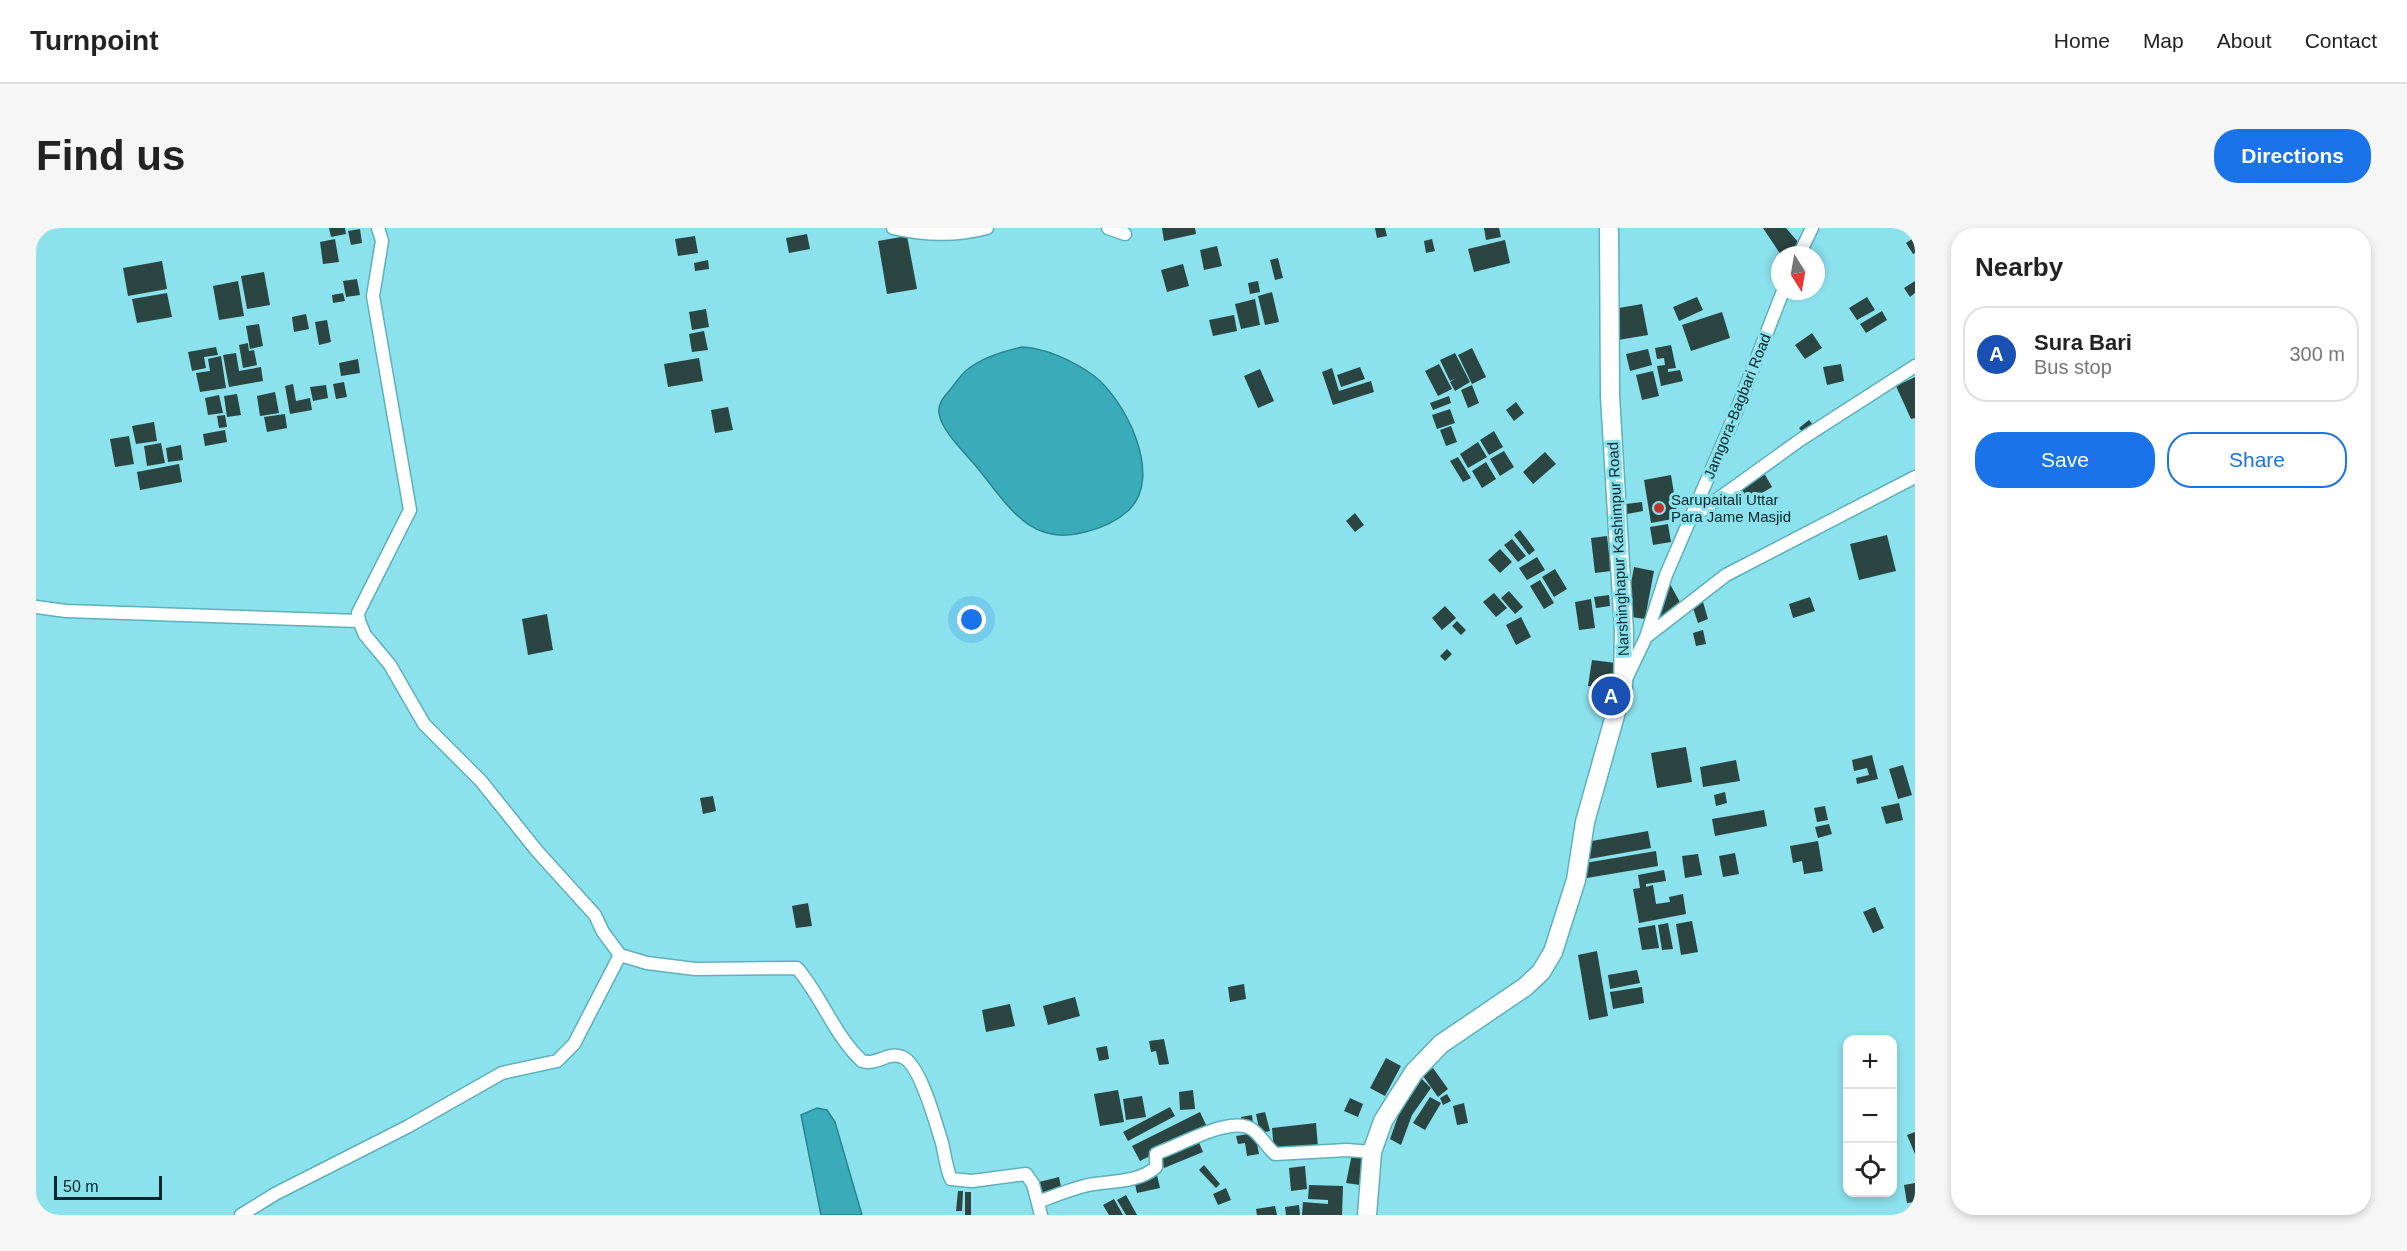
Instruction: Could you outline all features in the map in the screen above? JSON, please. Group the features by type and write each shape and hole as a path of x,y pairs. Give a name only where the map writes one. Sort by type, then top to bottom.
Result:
{"main road":[{"name":"Narshinghapur Kashimpur Road","path":"1367,1215 1372,1152 1383,1121 1414,1072 1441,1044 1534,980 1553,952 1576,879 1585,822 1623,687 1624,631 1610,396 1610,228"}],"street":[{"path":"378,228 382,241 373,296 410,510 358,613 365,635 390,664 424,724 481,781 537,851 595,915 603,932 620,955 647,963 695,969 797,968 808,981 843,1039 862,1061 872,1062 891,1055 904,1057 911,1064 923,1088 951,1179 972,1181 1026,1174 1030,1176 1041,1215"},
{"path":"893,228 939,234 974,232 987,228"},
{"path":"1108,228 1125,234"},
{"path":"1803,246 1812,228"},
{"name":"Jamgora-Bagbari Road","path":"1623,687 1646,637 1666,575 1692,518 1779,300"},
{"path":"1692,518 1800,440 1915,366"},
{"path":"1646,637 1726,575 1915,477"},
{"path":"36,608 359,621"},
{"path":"241,1215 275,1194 407,1127 502,1073 557,1061 574,1044 620,955"},
{"path":"1038,1202 1086,1186 1142,1175 1156,1167 1156,1154 1203,1134 1238,1126 1252,1129 1275,1154 1347,1150 1372,1152"}],"water":[{"path":"1022,347 1059,356 1093,375 1117,401 1128,419 1136,439 1143,478 1139,495 1129,510 1108,524 1066,535 1049,534 1034,528 1009,507 954,440 941,420 940,403 963,373 987,358"},
{"path":"817,1108 827,1110 835,1122 862,1215 821,1215 801,1115"}],"building":[{"path":"329,228 345,228 346,234 331,237"},
{"path":"1162,228 1195,228 1196,234 1164,241"},
{"path":"1375,228 1385,228 1387,236 1377,238"},
{"path":"1484,228 1499,228 1501,237 1486,240"},
{"path":"1763,228 1786,228 1798,242 1796,246 1775,246"},
{"path":"360,229 362,243 351,245 348,231"},
{"path":"807,234 810,249 789,253 786,238"},
{"path":"695,236 698,253 678,256 675,239"},
{"path":"907,236 917,289 887,294 878,241"},
{"path":"1915,237 1915,253 1913,254 1906,243"},
{"path":"335,239 339,262 323,264 320,242"},
{"path":"1432,239 1435,251 1426,253 1424,241"},
{"path":"1505,240 1510,263 1474,272 1468,249"},
{"path":"1217,246 1222,266 1204,270 1200,250"},
{"path":"1278,258 1283,278 1275,280 1270,260"},
{"path":"708,260 709,269 695,271 694,263"},
{"path":"162,261 167,289 128,296 123,268"},
{"path":"1183,264 1189,286 1167,292 1161,270"},
{"path":"264,272 270,305 247,309 241,276"},
{"path":"357,279 360,295 346,297 343,281"},
{"path":"238,281 244,316 219,320 213,286"},
{"path":"1258,281 1260,292 1250,294 1248,283"},
{"path":"1915,281 1915,293 1910,297 1904,288"},
{"path":"1272,292 1279,322 1265,325 1258,296"},
{"path":"167,293 172,317 137,323 132,299"},
{"path":"343,293 345,301 333,303 332,295"},
{"path":"1697,297 1703,310 1679,321 1673,307"},
{"path":"1867,297 1875,310 1857,320 1849,308"},
{"path":"1255,299 1260,325 1241,329 1235,304"},
{"path":"1642,304 1648,335 1618,340 1613,309"},
{"path":"706,309 709,327 692,330 689,312"},
{"path":"1882,311 1887,320 1866,333 1860,324"},
{"path":"1722,312 1730,338 1691,351 1682,325"},
{"path":"306,314 309,329 294,332 292,317"},
{"path":"1234,315 1237,331 1213,336 1209,320"},
{"path":"327,320 331,342 319,345 315,322"},
{"path":"259,324 263,346 250,349 246,326"},
{"path":"704,331 708,350 692,352 689,334"},
{"path":"1812,333 1822,348 1805,359 1795,345"},
{"path":"248,343 249,351 254,350 257,365 243,368 239,345"},
{"path":"1671,345 1676,368 1668,369 1668,372 1680,370 1683,381 1661,386 1657,366 1665,365 1664,358 1657,359 1655,348"},
{"path":"216,347 218,355 204,357 206,368 192,371 188,352"},
{"path":"1472,348 1486,377 1472,384 1458,355"},
{"path":"1648,349 1652,365 1630,371 1626,354"},
{"path":"236,353 239,371 261,367 263,381 229,387 223,355"},
{"path":"1455,353 1470,382 1455,391 1450,382 1456,378 1450,381 1440,360"},
{"path":"221,356 226,388 200,392 196,373 210,371 208,359"},
{"path":"699,358 703,381 668,387 664,364"},
{"path":"358,359 360,373 341,376 339,363"},
{"path":"1439,364 1452,389 1438,396 1425,371"},
{"path":"1841,364 1844,381 1827,385 1823,367"},
{"path":"1360,367 1365,379 1341,387 1337,375"},
{"path":"1332,368 1339,391 1371,381 1374,392 1333,405 1322,372"},
{"path":"1260,369 1274,401 1258,408 1244,376"},
{"path":"1653,371 1659,396 1642,400 1636,375"},
{"path":"1915,377 1915,418 1911,419 1896,386"},
{"path":"344,382 347,397 336,399 333,384"},
{"path":"293,384 296,401 310,398 312,410 290,414 285,386"},
{"path":"326,385 328,398 313,401 310,387"},
{"path":"1472,385 1479,403 1468,408 1461,390"},
{"path":"275,392 279,413 260,416 257,396"},
{"path":"237,394 241,415 227,417 224,396"},
{"path":"219,395 223,413 208,415 205,398"},
{"path":"1449,396 1451,403 1433,410 1430,403"},
{"path":"1516,402 1524,413 1514,421 1506,410"},
{"path":"728,407 733,430 715,433 711,410"},
{"path":"1450,409 1455,423 1437,429 1432,415"},
{"path":"285,414 287,428 267,432 264,417"},
{"path":"225,415 227,427 219,428 217,416"},
{"path":"1809,420 1814,426 1804,434 1799,428"},
{"path":"154,422 157,441 136,444 132,426"},
{"path":"1451,426 1457,442 1446,446 1440,430"},
{"path":"225,430 227,442 205,446 203,434"},
{"path":"1494,431 1503,447 1489,455 1480,440"},
{"path":"129,436 134,464 115,467 110,439"},
{"path":"1478,442 1487,457 1468,468 1460,454"},
{"path":"161,443 165,463 147,466 144,446"},
{"path":"181,445 183,460 168,462 166,448"},
{"path":"1504,451 1514,467 1500,476 1490,459"},
{"path":"1545,452 1556,464 1533,484 1523,472"},
{"path":"1458,457 1471,478 1463,482 1450,461"},
{"path":"1486,462 1496,479 1482,488 1472,471"},
{"path":"179,464 182,482 140,490 137,472"},
{"path":"1764,473 1772,487 1749,501 1740,487"},
{"path":"1671,475 1678,518 1651,523 1644,480"},
{"path":"1642,502 1643,511 1627,514 1626,504"},
{"path":"1355,513 1364,525 1355,532 1346,521"},
{"path":"1668,524 1671,542 1653,545 1650,527"},
{"path":"1520,530 1535,550 1529,555 1514,535"},
{"path":"1887,535 1896,571 1859,580 1850,544"},
{"path":"1607,536 1611,571 1595,573 1591,538"},
{"path":"1512,539 1526,556 1518,562 1504,545"},
{"path":"1500,549 1512,562 1500,573 1488,560"},
{"path":"1537,557 1545,570 1527,580 1519,568"},
{"path":"1634,567 1654,571 1645,619 1625,616"},
{"path":"1555,569 1567,589 1554,597 1542,577"},
{"path":"1540,580 1554,603 1544,609 1530,586"},
{"path":"1670,584 1682,606 1658,619"},
{"path":"1509,591 1523,607 1515,614 1501,598"},
{"path":"1494,593 1507,608 1496,617 1483,602"},
{"path":"1609,595 1610,606 1596,608 1594,597"},
{"path":"1810,597 1815,611 1793,618 1789,604"},
{"path":"1591,599 1595,628 1579,630 1575,602"},
{"path":"1703,602 1708,619 1698,623 1692,605"},
{"path":"1445,606 1456,618 1442,630 1432,618"},
{"path":"547,614 553,650 528,655 522,619"},
{"path":"1521,617 1531,637 1516,645 1506,625"},
{"path":"1457,621 1466,630 1461,635 1452,626"},
{"path":"1703,630 1706,644 1696,646 1693,633"},
{"path":"1447,649 1452,654 1445,661 1440,656"},
{"path":"1592,660 1616,663 1612,690 1588,686"},
{"path":"1686,747 1692,782 1657,788 1651,753"},
{"path":"1872,755 1878,779 1857,784 1856,778 1869,775 1867,768 1854,771 1852,760"},
{"path":"1736,760 1740,781 1703,787 1700,767"},
{"path":"1903,765 1912,795 1898,799 1889,769"},
{"path":"1725,792 1727,803 1716,806 1714,795"},
{"path":"713,796 716,811 703,814 700,798"},
{"path":"1899,803 1903,820 1886,824 1881,807"},
{"path":"1825,806 1828,820 1817,822 1814,808"},
{"path":"1764,810 1767,826 1715,836 1712,819"},
{"path":"1829,824 1832,834 1818,838 1815,827"},
{"path":"1648,831 1651,848 1589,859 1586,842"},
{"path":"1818,841 1823,871 1804,874 1802,861 1793,863 1790,846"},
{"path":"1656,851 1658,866 1587,878 1585,863"},
{"path":"1735,853 1739,874 1723,877 1719,856"},
{"path":"1698,854 1702,875 1685,878 1682,856"},
{"path":"1664,870 1666,881 1646,884 1646,887 1653,885 1656,904 1670,902 1669,897 1683,894 1686,914 1639,923 1633,889 1640,888 1638,875"},
{"path":"808,903 812,926 796,928 792,906"},
{"path":"1875,907 1884,928 1873,933 1863,912"},
{"path":"1692,921 1698,952 1681,955 1676,924"},
{"path":"1668,923 1673,949 1662,950 1658,925"},
{"path":"1655,925 1659,948 1642,950 1638,928"},
{"path":"1597,951 1608,1016 1589,1020 1578,955"},
{"path":"1637,970 1640,983 1610,989 1608,975"},
{"path":"1244,984 1246,999 1230,1002 1228,987"},
{"path":"1642,987 1644,1003 1613,1009 1610,992"},
{"path":"1075,997 1080,1016 1048,1025 1043,1006"},
{"path":"1010,1004 1015,1026 986,1032 982,1010"},
{"path":"1164,1039 1169,1064 1159,1065 1156,1051 1151,1052 1149,1041"},
{"path":"1107,1046 1109,1059 1099,1061 1096,1048"},
{"path":"1386,1058 1401,1066 1385,1096 1370,1088"},
{"path":"1433,1068 1448,1089 1438,1097 1423,1076"},
{"path":"1421,1078 1431,1088 1412,1115 1401,1145 1390,1139 1401,1108"},
{"path":"1118,1090 1124,1122 1100,1126 1094,1094"},
{"path":"1193,1090 1195,1109 1180,1110 1179,1092"},
{"path":"1447,1094 1451,1101 1443,1105 1440,1098"},
{"path":"1142,1096 1146,1117 1126,1120 1123,1099"},
{"path":"1430,1097 1441,1103 1425,1130 1413,1123"},
{"path":"1350,1098 1363,1104 1358,1117 1344,1111"},
{"path":"1464,1103 1468,1123 1457,1125 1453,1106"},
{"path":"1170,1107 1175,1116 1128,1141 1123,1132"},
{"path":"1200,1112 1207,1127 1140,1161 1132,1146"},
{"path":"1265,1112 1270,1131 1260,1133 1256,1114"},
{"path":"1252,1115 1253,1124 1243,1125 1241,1117"},
{"path":"1316,1123 1318,1147 1274,1151 1272,1128"},
{"path":"1915,1132 1915,1154 1907,1135"},
{"path":"1255,1133 1259,1154 1247,1156 1245,1143 1238,1144 1236,1136"},
{"path":"1198,1140 1203,1152 1164,1168 1160,1155"},
{"path":"1352,1154 1366,1157 1360,1185 1346,1183"},
{"path":"1204,1165 1220,1184 1216,1188 1199,1170"},
{"path":"1305,1166 1307,1189 1291,1191 1289,1168"},
{"path":"1157,1175 1160,1188 1137,1193 1134,1180"},
{"path":"1059,1177 1062,1192 1039,1197 1035,1183"},
{"path":"1915,1183 1915,1202 1907,1203 1904,1185"},
{"path":"1309,1185 1343,1186 1342,1215 1302,1215 1303,1202 1328,1204 1328,1200 1308,1199"},
{"path":"1226,1188 1231,1200 1218,1205 1213,1194"},
{"path":"958,1191 963,1191 962,1211 956,1211"},
{"path":"965,1192 971,1192 971,1215 965,1215"},
{"path":"1126,1195 1137,1215 1126,1215 1117,1200"},
{"path":"1114,1199 1123,1215 1109,1215 1103,1205"},
{"path":"1299,1205 1300,1215 1286,1215 1285,1207"},
{"path":"1275,1206 1277,1215 1257,1215 1256,1209"}],"place":[{"name":"Sarupaitali Uttar Para Jame Masjid","path":"1659,508"},
{"name":"Sura Bari","path":"1611,696"}]}
